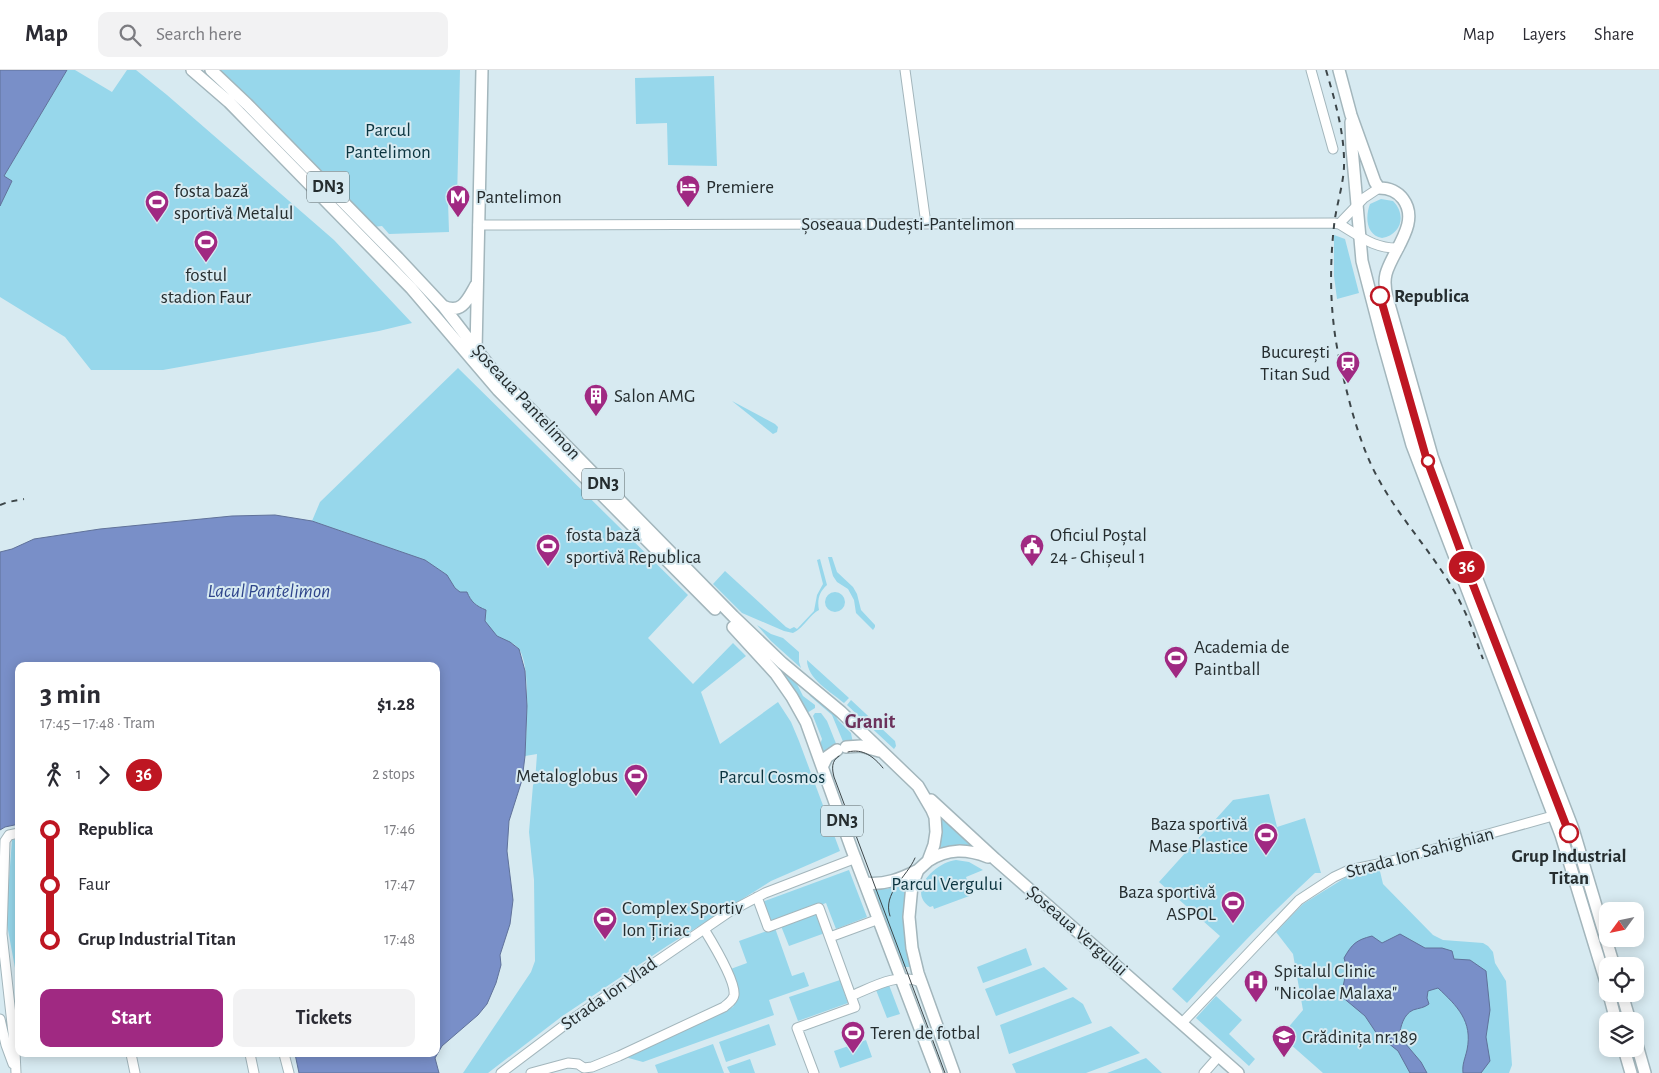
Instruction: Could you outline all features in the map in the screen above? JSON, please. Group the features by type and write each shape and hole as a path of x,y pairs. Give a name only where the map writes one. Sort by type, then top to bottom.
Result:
{"main road":[{"name":"Șoseaua Pantelimon","path":"192,70 229,102 404,281 478,368 776,674 806,722 937,1073"},
{"name":"Șoseaua Pantelimon","path":"211,70 314,172 443,306 494,372 733,616 770,652 841,712 918,786 935,818 936,839 928,860 918,870 910,892 909,917 914,956 954,1073"},
{"path":"478,368 476,349 482,70"},
{"path":"1339,70 1351,115 1371,174 1379,188 1391,190 1402,198 1406,204 1408,222 1399,248 1388,269 1385,290 1424,430 1465,548 1567,812 1588,874 1611,957"},
{"path":"1351,115 1362,261 1417,460 1554,816 1575,877 1599,958"},
{"path":"443,306 453,310 459,308 464,304 477,284"},
{"path":"462,349 476,349"},
{"path":"823,765 827,757 842,749 861,746 885,754"},
{"name":"Șoseaua Vergului","path":"918,786 939,809 994,860 1238,1073"},
{"path":"928,860 955,850 972,852 994,860"},
{"path":"865,883 876,884 894,881 918,870"},
{"path":"1626,1057 1631,1073"},
{"path":"1640,1057 1645,1073"}],"street":[{"path":"905,70 926,224"},
{"path":"1312,70 1333,148"},
{"path":"1379,188 1371,192 1339,224 1378,246 1399,248"},
{"name":"Șoseaua Dudești-Pantelimon","path":"478,225 1339,224"},
{"name":"Strada Ion Sahighian","path":"1182,1023 1299,900 1334,877 1349,870 1388,862 1567,812"},
{"path":"15,834 9,835 5,841 2,934 15,1051 15,1071"},
{"name":"Strada Ion Vlad","path":"501,1073 574,1018 704,929 757,897 856,858"},
{"path":"757,897 768,927 819,908 855,1008 798,1028 814,1073"},
{"path":"830,937 879,919"},
{"path":"531,1073 568,1063 578,1064 584,1068 592,1067 620,1056 724,1007 730,1002 734,992 731,981 704,929"},
{"path":"851,996 894,979 909,978 922,982"},
{"path":"10,1012 0,1017 6,1045 15,1071"},
{"path":"1204,1073 1219,1056"},
{"path":"132,1057 135,1073"},
{"path":"251,1057 254,1073"},
{"path":"285,1057 289,1073"}],"green space":[{"name":"fosta bază sportivă Metalul","path":"67,70 75,70 112,92 127,70 136,70 334,240 412,323 379,331 163,370 91,370 65,337 0,297 0,206 12,181 4,176"},
{"name":"Parcul Pantelimon","path":"218,70 460,70 457,200 448,201 449,232 389,234 382,226 373,227"},
{"path":"714,76 717,166 668,165 667,123 636,124 635,78"},
{"path":"1381,199 1393,201 1400,212 1401,218 1398,229 1389,236 1382,238 1373,233 1367,220 1370,204"},
{"path":"1334,235 1345,239 1359,293 1337,299 1334,276"},
{"name":"Parcul Cosmos","path":"458,368 688,595 648,638 693,684 733,643 746,656 701,692 720,744 778,702 791,722 799,741 840,851 771,881 667,946 561,1017 488,1073 463,1073 531,972 535,961 534,880 529,832 537,754 525,756 527,683 522,656 518,648 511,642 495,635 485,621 486,610 474,603 467,592 460,592 455,588 447,575 425,560 312,521 320,502"},
{"path":"732,401 775,424 778,427 777,432 773,434"},
{"path":"828,557 832,557 837,572 853,587 861,610 875,625 873,630 856,613 854,600 848,589 837,582 833,576"},
{"path":"820,559 827,585 819,596 819,610 801,628 793,633 742,613 713,584 725,571 786,627 797,629 814,611 817,595 823,584 817,560"},
{"path":"835,592 842,595 845,602 842,609 835,612 828,609 825,602 828,595"},
{"path":"757,625 771,634 783,638 799,652 801,668 771,641"},
{"path":"807,660 849,698 844,703 815,679 808,667"},
{"path":"772,662 797,684 803,696 815,705 815,708 807,713"},
{"path":"807,690 835,714 838,720 851,733 853,743 844,744 832,715 810,696"},
{"path":"851,700 895,741 896,746 894,749 847,705"},
{"path":"815,713 821,713 827,721 837,746 824,754 820,745 822,739 813,716"},
{"path":"1269,794 1277,827 1305,818 1321,873 1315,873 1282,904 1187,1003 1172,989 1220,936 1159,882 1233,800"},
{"path":"940,817 973,847 956,846 938,850 941,837"},
{"path":"12,840 15,840 15,968 6,919"},
{"name":"Parcul Vergului","path":"956,860 969,862 983,870 966,877 972,895 934,909 933,906 930,907 923,900 921,893 926,878 940,866"},
{"path":"1379,867 1383,884 1433,935 1443,940 1483,943 1493,952 1495,963 1506,981 1512,1065 1509,1073 1323,1073 1281,1036 1303,1010 1293,954 1276,932 1303,904 1348,876"},
{"path":"849,870 867,917 836,929 826,903 770,924 762,902"},
{"path":"910,880 912,967 902,967 869,889 887,889"},
{"path":"818,913 825,933 789,946 781,926"},
{"path":"775,928 792,976 804,972 809,986 769,1000 774,1015 643,1062 625,1057 733,1007 737,999 728,970 747,963 739,941"},
{"path":"1026,948 1032,965 983,983 977,967"},
{"path":"1044,967 1068,989 996,1016 985,989"},
{"path":"840,980 848,1003 798,1021 789,997"},
{"path":"889,985 900,1014 887,1018 876,990"},
{"path":"1216,996 1242,1020 1229,1034 1255,1059 1249,1066 1196,1018"},
{"path":"1073,997 1083,1004 1092,1023 1009,1054 1000,1025"},
{"path":"769,1024 776,1045 726,1062 719,1042"},
{"path":"1111,1026 1140,1053 1086,1073 1016,1073 1012,1064"},
{"name":"Teren de fotbal","path":"866,1040 872,1057 840,1068 834,1051"},
{"path":"713,1044 724,1073 658,1073 655,1065"},
{"path":"1146,1058 1162,1073 1107,1073"},
{"path":"750,1059 755,1073 730,1073 727,1067"}],"water":[{"path":"0,70 67,70 4,176 12,181 0,206"},
{"name":"Lacul Pantelimon","path":"275,515 312,521 425,560 447,575 455,588 460,592 467,592 474,603 486,610 485,621 497,636 519,649 525,671 527,706 522,780 509,821 507,851 513,900 510,924 500,955 501,965 496,983 487,1004 478,1015 440,1049 440,662 15,662 15,825 0,830 0,552 34,539 100,529 232,516"},
{"path":"1400,934 1425,948 1442,948 1452,951 1454,959 1470,960 1486,971 1490,1010 1486,1037 1490,1061 1481,1073 1463,1073 1468,1031 1462,1015 1438,988 1428,991 1427,998 1429,1004 1413,1010 1407,1015 1399,1036 1421,1062 1427,1073 1410,1073 1398,1051 1377,1034 1365,1016 1341,996 1347,968 1344,958 1352,946 1362,939 1372,936 1382,943"},
{"name":"Lacul Pantelimon","path":"296,1057 436,1057 439,1073 299,1073"}],"tram line":[{"name":"36","path":"1380,296 1426,457 1569,833"},
{"path":"848,752 859,751 868,754 883,768"},
{"path":"839,756 833,763 834,777 945,1073"},
{"path":"890,916 888,908 892,893 915,858"}],"railway":[{"path":"1326,70 1339,118 1344,155 1344,167 1332,243 1331,294 1334,329 1351,407 1360,438 1372,467 1399,512 1453,589 1468,619 1483,659"},
{"path":"0,505 24,499"}],"place":[{"name":"Premiere","path":"688,208"},
{"name":"Pantelimon","path":"458,218"},
{"name":"fosta bază sportivă Metalul","path":"157,223"},
{"name":"fostul stadion Faur","path":"206,263"},
{"name":"Republica","path":"1380,296"},
{"name":"București Titan Sud","path":"1348,384"},
{"name":"Salon AMG","path":"596,417"},
{"name":"fosta bază sportivă Republica","path":"548,567"},
{"name":"Oficiul Poștal 24 - Ghișeul 1","path":"1032,567"},
{"name":"Academia de Paintball","path":"1176,679"},
{"name":"Metaloglobus","path":"636,797"},
{"name":"Grup Industrial Titan","path":"1569,833"},
{"name":"Baza sportivă Mase Plastice","path":"1266,856"},
{"name":"Baza sportivă ASPOL","path":"1233,924"},
{"name":"Complex Sportiv Ion Țiriac","path":"605,940"},
{"name":"Spitalul Clinic \"Nicolae Malaxa\"","path":"1256,1003"},
{"name":"Teren de fotbal","path":"853,1054"},
{"name":"Grădinița nr.189","path":"1284,1058"}],"district":[{"name":"Granit","path":"870,722"}]}
